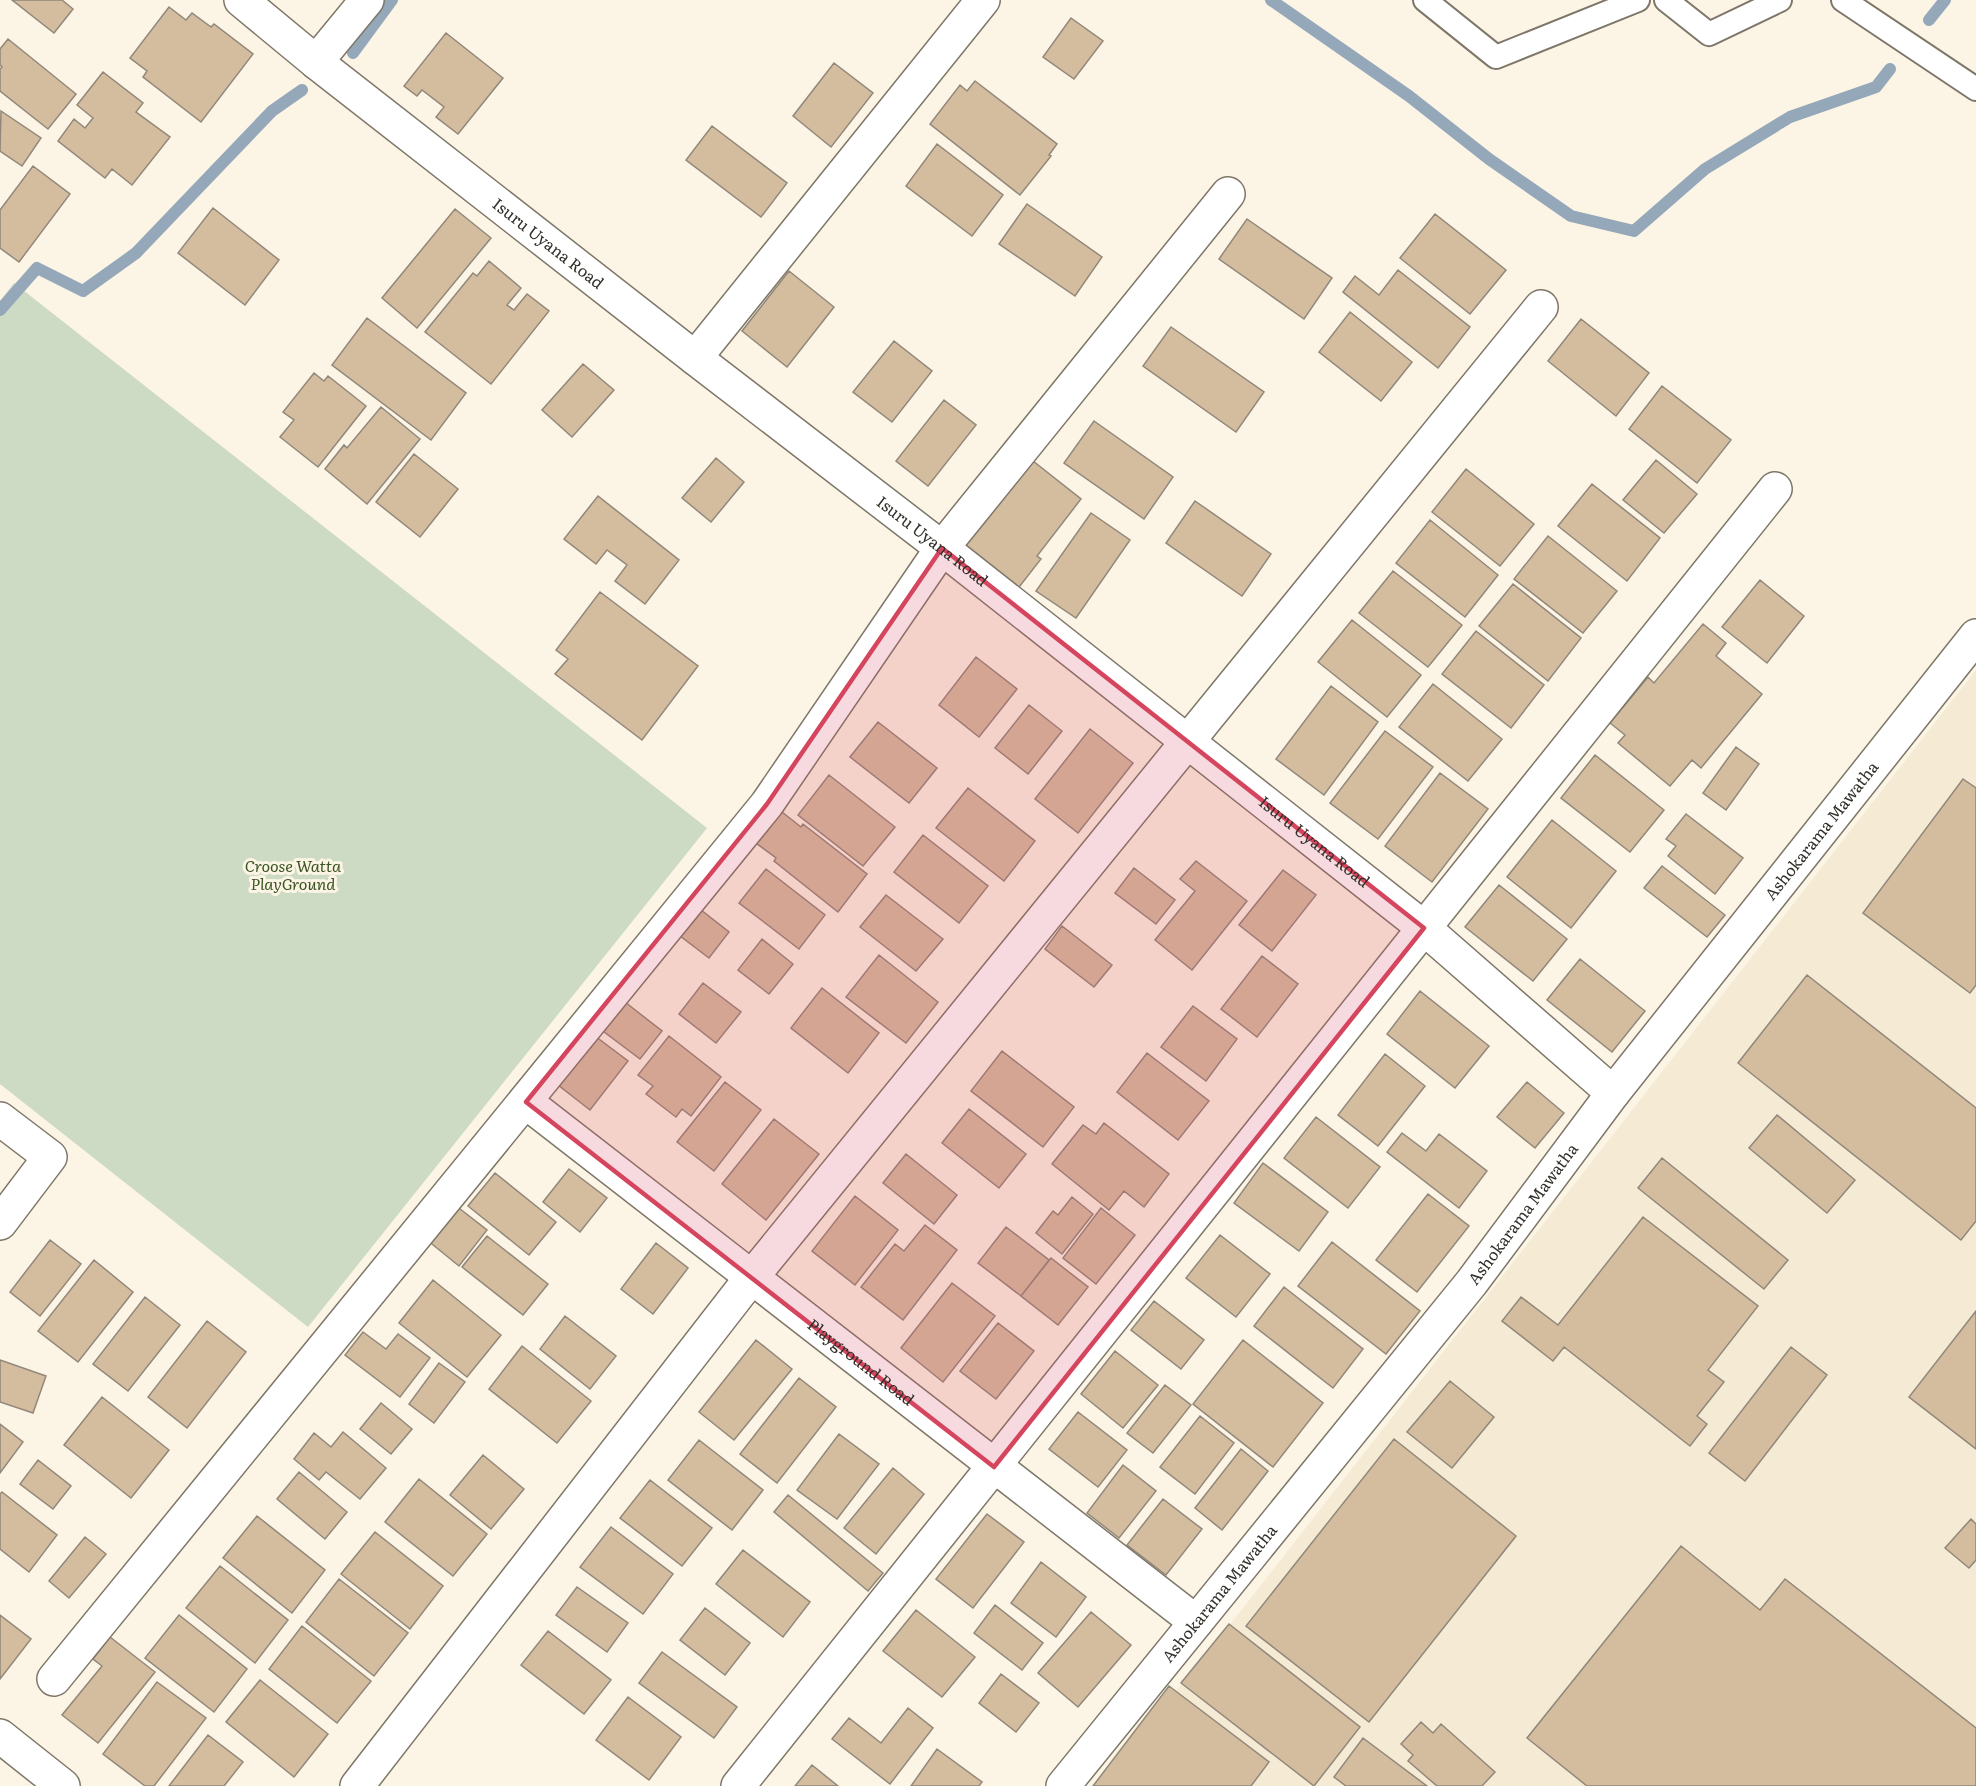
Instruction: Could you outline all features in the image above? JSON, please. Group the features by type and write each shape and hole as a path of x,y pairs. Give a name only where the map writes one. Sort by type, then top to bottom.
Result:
{"street":[{"name":"Isuru Uyana Road","path":"241,0 316,62 942,548 1424,928 1613,1093"},
{"path":"316,62 367,0"},
{"path":"695,358 983,0"},
{"path":"54,1679 767,804 942,548 1228,194"},
{"path":"357,1786 751,1278 1541,306"},
{"path":"738,1786 1775,489"},
{"name":"Ashokarama Mawatha","path":"1063,1786 1472,1282 1613,1093 1976,636"},
{"name":"Playground Road","path":"526,1102 1196,1622"},
{"path":"0,1119 50,1156 0,1223"},
{"path":"2,1742 63,1786"}],"lane":[{"path":"1425,0 1496,57 1638,0"},
{"path":"1666,0 1709,34 1780,0"},
{"path":"1843,0 1976,89"}],"highlighted area":[{"path":"942,548 1424,928 994,1467 526,1102 767,804"}],"shaded area":[{"path":"1976,670 1976,1786 1099,1786 1243,1608"}],"green space":[{"name":"Croose Watta PlayGround","path":"14,283 707,828 308,1327 0,1084 0,301"}],"building":[{"path":"12,0 62,0 73,9 54,33"},
{"path":"169,7 186,20 192,13 211,27 214,24 253,54 201,122 143,77 147,71 130,58"},
{"path":"1071,18 1103,41 1074,79 1043,57"},
{"path":"446,33 503,78 458,134 436,117 444,107 422,90 417,96 404,86"},
{"path":"8,39 76,94 48,129 0,91 0,69 2,67 0,49"},
{"path":"834,63 873,93 831,147 793,116"},
{"path":"103,72 143,103 136,112 170,137 132,185 112,169 105,178 58,141 74,119 85,128 93,118 77,105"},
{"path":"975,81 1057,144 1049,155 1051,156 1020,195 930,124 960,85 967,91"},
{"path":"1,111 41,138 22,166 0,151"},
{"path":"712,126 787,183 761,217 686,160"},
{"path":"937,144 1003,195 972,236 906,186"},
{"path":"33,166 70,194 19,262 0,248 0,210"},
{"path":"1027,204 1102,257 1075,296 999,244"},
{"path":"213,208 279,260 245,305 178,253"},
{"path":"455,209 491,238 417,328 382,298"},
{"path":"1435,214 1506,270 1470,314 1400,258"},
{"path":"1247,219 1332,278 1304,319 1219,259"},
{"path":"489,261 521,288 507,305 514,310 527,294 549,311 491,384 425,332 473,273 477,276"},
{"path":"1398,270 1470,327 1438,368 1343,292 1355,276 1379,295"},
{"path":"789,271 834,307 787,367 742,331"},
{"path":"1350,312 1412,362 1381,401 1319,352"},
{"path":"367,318 466,393 431,440 332,365"},
{"path":"1581,319 1649,373 1616,416 1548,361"},
{"path":"1171,327 1264,392 1236,432 1143,366"},
{"path":"894,341 932,371 892,422 853,392"},
{"path":"583,364 614,390 572,437 542,410"},
{"path":"314,373 324,381 328,376 366,406 318,467 280,437 294,420 283,412"},
{"path":"1662,386 1731,440 1697,483 1629,429"},
{"path":"944,400 976,425 928,486 896,461"},
{"path":"381,407 420,439 367,504 325,469 344,445 347,448"},
{"path":"1094,421 1173,477 1144,519 1064,463"},
{"path":"414,454 458,489 420,537 376,502"},
{"path":"1028,457 1081,499 1037,556 1041,559 1016,591 955,543"},
{"path":"716,458 744,482 711,522 682,498"},
{"path":"1656,460 1697,494 1664,533 1623,500"},
{"path":"1466,469 1534,524 1500,566 1432,512"},
{"path":"1592,484 1660,538 1627,581 1558,526"},
{"path":"598,496 679,560 645,604 615,581 627,565 607,550 596,564 564,539"},
{"path":"1195,501 1271,554 1242,596 1166,543"},
{"path":"1091,513 1130,540 1076,618 1036,591"},
{"path":"1430,520 1498,575 1465,617 1396,563"},
{"path":"1548,536 1617,591 1583,633 1514,579"},
{"path":"1393,571 1462,625 1428,667 1359,613"},
{"path":"1760,580 1804,616 1767,663 1722,627"},
{"path":"1513,584 1581,638 1548,681 1479,626"},
{"path":"600,592 698,666 642,740 555,674 568,659 556,650"},
{"path":"1352,620 1421,675 1387,717 1318,662"},
{"path":"1703,624 1726,643 1716,656 1762,694 1701,768 1692,760 1670,786 1618,743 1625,735 1610,723 1648,677 1654,683"},
{"path":"1476,631 1544,685 1511,728 1442,674"},
{"path":"976,657 1017,689 979,737 939,705"},
{"path":"1433,684 1502,739 1468,781 1399,727"},
{"path":"1331,686 1378,722 1324,795 1276,759"},
{"path":"1029,705 1062,731 1028,774 995,748"},
{"path":"878,722 937,768 909,803 850,757"},
{"path":"1090,729 1133,763 1078,833 1035,799"},
{"path":"1385,731 1433,767 1378,839 1330,803"},
{"path":"1736,747 1759,764 1726,810 1703,793"},
{"path":"1595,755 1664,810 1630,852 1561,798"},
{"path":"1440,773 1488,809 1432,882 1385,846"},
{"path":"829,775 895,827 863,866 798,815"},
{"path":"1963,779 1976,788 1976,985 1970,993 1863,913"},
{"path":"968,788 1035,841 1004,881 936,828"},
{"path":"777,808 801,827 803,824 867,874 838,912 774,861 776,858 752,840"},
{"path":"1686,814 1743,858 1715,894 1668,856 1676,846 1666,839"},
{"path":"1552,820 1616,871 1571,928 1507,877"},
{"path":"923,835 988,886 959,923 894,872"},
{"path":"1196,861 1247,901 1192,970 1155,940 1195,891 1180,879"},
{"path":"1662,866 1725,915 1707,937 1644,888"},
{"path":"1134,868 1175,900 1156,924 1115,893"},
{"path":"766,869 825,915 799,949 739,903"},
{"path":"1283,870 1316,895 1272,951 1239,925"},
{"path":"1499,885 1567,939 1533,981 1465,927"},
{"path":"886,895 943,939 916,971 860,927"},
{"path":"696,906 729,932 709,958 675,932"},
{"path":"1062,926 1112,965 1094,987 1045,949"},
{"path":"762,939 793,964 769,994 738,970"},
{"path":"879,955 938,1002 906,1043 846,997"},
{"path":"1262,956 1298,984 1257,1037 1221,1009"},
{"path":"1580,959 1645,1011 1612,1052 1547,1000"},
{"path":"1807,975 1976,1108 1976,1221 1961,1240 1738,1063"},
{"path":"703,983 741,1012 716,1043 679,1014"},
{"path":"822,988 879,1033 848,1073 791,1028"},
{"path":"1420,991 1489,1046 1455,1088 1387,1034"},
{"path":"625,1002 662,1031 640,1059 603,1031"},
{"path":"1193,1006 1237,1039 1206,1081 1161,1047"},
{"path":"591,1033 628,1061 590,1110 553,1081"},
{"path":"669,1036 721,1077 691,1116 682,1109 676,1117 646,1094 653,1086 638,1075"},
{"path":"1002,1051 1074,1107 1043,1147 971,1091"},
{"path":"1147,1053 1209,1101 1178,1140 1117,1092"},
{"path":"1385,1054 1425,1086 1378,1146 1338,1115"},
{"path":"725,1082 761,1110 714,1171 677,1142"},
{"path":"1527,1082 1564,1113 1535,1148 1497,1117"},
{"path":"969,1109 1026,1154 999,1188 942,1143"},
{"path":"1777,1115 1855,1180 1827,1213 1749,1148"},
{"path":"1316,1117 1380,1167 1348,1208 1284,1158"},
{"path":"774,1119 819,1154 766,1220 722,1184"},
{"path":"1104,1123 1169,1174 1144,1207 1124,1191 1109,1210 1052,1164 1083,1125 1096,1134"},
{"path":"1402,1133 1426,1151 1439,1134 1487,1171 1459,1208 1387,1152"},
{"path":"906,1154 957,1195 934,1224 883,1183"},
{"path":"1662,1158 1788,1260 1764,1289 1638,1188"},
{"path":"1263,1163 1328,1212 1299,1251 1234,1203"},
{"path":"569,1169 607,1198 580,1232 543,1202"},
{"path":"495,1173 556,1222 529,1255 468,1206"},
{"path":"1428,1194 1469,1226 1417,1292 1376,1260"},
{"path":"855,1196 898,1230 855,1285 812,1251"},
{"path":"1072,1197 1093,1214 1062,1254 1036,1233 1053,1211 1058,1215"},
{"path":"455,1205 487,1230 459,1266 427,1240"},
{"path":"1101,1208 1135,1235 1096,1284 1063,1258"},
{"path":"1643,1217 1758,1306 1708,1370 1724,1382 1697,1416 1707,1424 1690,1446 1564,1347 1553,1361 1502,1321 1521,1297 1558,1325"},
{"path":"925,1225 957,1250 903,1320 861,1287 895,1244 904,1251"},
{"path":"1006,1227 1049,1260 1021,1296 978,1263"},
{"path":"1220,1235 1270,1274 1236,1317 1186,1278"},
{"path":"487,1236 548,1284 523,1315 462,1267"},
{"path":"50,1240 81,1264 40,1316 10,1292"},
{"path":"1332,1242 1420,1311 1386,1354 1298,1286"},
{"path":"656,1243 688,1268 653,1314 621,1289"},
{"path":"1051,1258 1088,1287 1058,1325 1021,1296"},
{"path":"94,1260 133,1292 78,1362 38,1331"},
{"path":"433,1280 501,1335 467,1377 399,1323"},
{"path":"952,1283 995,1316 943,1382 901,1348"},
{"path":"1284,1287 1363,1349 1333,1388 1254,1326"},
{"path":"145,1297 180,1325 128,1391 93,1364"},
{"path":"1154,1301 1204,1340 1181,1369 1131,1330"},
{"path":"1976,1311 1976,1449 1909,1397"},
{"path":"565,1316 616,1356 590,1389 540,1349"},
{"path":"207,1321 246,1352 187,1428 148,1397"},
{"path":"998,1323 1034,1351 996,1399 960,1371"},
{"path":"363,1332 386,1349 398,1334 430,1358 400,1397 345,1355"},
{"path":"756,1340 792,1369 734,1440 699,1412"},
{"path":"1243,1340 1323,1403 1273,1467 1193,1404"},
{"path":"522,1346 591,1401 557,1443 489,1389"},
{"path":"1791,1347 1827,1375 1745,1481 1709,1453"},
{"path":"1115,1351 1158,1385 1123,1428 1081,1394"},
{"path":"0,1360 46,1376 33,1413 0,1402"},
{"path":"439,1363 465,1382 434,1423 409,1404"},
{"path":"799,1378 836,1407 777,1483 740,1454"},
{"path":"1450,1381 1494,1417 1452,1468 1407,1432"},
{"path":"1165,1385 1191,1405 1153,1453 1127,1433"},
{"path":"102,1397 169,1450 131,1498 64,1445"},
{"path":"381,1403 412,1429 391,1454 360,1429"},
{"path":"1078,1412 1127,1450 1098,1487 1049,1449"},
{"path":"1200,1416 1234,1443 1195,1494 1160,1467"},
{"path":"0,1424 23,1442 0,1473"},
{"path":"343,1432 386,1468 360,1499 326,1472 319,1480 294,1459 314,1433 331,1447"},
{"path":"839,1434 879,1464 837,1519 797,1490"},
{"path":"1394,1439 1516,1536 1369,1722 1246,1626"},
{"path":"699,1440 763,1490 732,1530 668,1480"},
{"path":"1241,1449 1268,1471 1222,1530 1195,1508"},
{"path":"483,1455 524,1489 491,1529 450,1495"},
{"path":"38,1460 71,1486 53,1509 20,1484"},
{"path":"1123,1465 1156,1491 1119,1538 1087,1513"},
{"path":"893,1468 924,1494 876,1554 844,1528"},
{"path":"299,1472 347,1512 325,1539 277,1499"},
{"path":"419,1479 487,1534 453,1576 385,1522"},
{"path":"650,1480 712,1528 682,1566 620,1518"},
{"path":"2,1492 57,1535 29,1572 0,1549 0,1494"},
{"path":"788,1495 883,1573 868,1591 774,1512"},
{"path":"1163,1499 1202,1529 1166,1575 1127,1545"},
{"path":"987,1514 1024,1542 973,1608 936,1579"},
{"path":"257,1516 325,1570 292,1613 223,1558"},
{"path":"1971,1519 1976,1524 1976,1560 1969,1568 1945,1548"},
{"path":"611,1527 673,1574 643,1614 580,1567"},
{"path":"375,1532 443,1586 410,1629 341,1574"},
{"path":"85,1537 106,1554 69,1598 49,1581"},
{"path":"1681,1546 1760,1610 1785,1579 1976,1728 1976,1786 1587,1786 1527,1738"},
{"path":"743,1550 810,1602 783,1637 716,1584"},
{"path":"1041,1562 1086,1597 1056,1637 1011,1603"},
{"path":"220,1566 288,1620 255,1663 186,1608"},
{"path":"339,1579 408,1633 374,1676 306,1622"},
{"path":"577,1587 628,1623 607,1652 556,1615"},
{"path":"995,1605 1043,1643 1022,1670 974,1633"},
{"path":"705,1608 750,1643 725,1675 680,1640"},
{"path":"916,1610 975,1657 942,1697 883,1651"},
{"path":"1091,1612 1131,1645 1078,1707 1038,1673"},
{"path":"0,1615 31,1639 0,1679"},
{"path":"179,1615 247,1669 214,1712 145,1658"},
{"path":"1229,1624 1360,1727 1314,1786 1181,1683"},
{"path":"302,1626 371,1681 337,1723 269,1669"},
{"path":"548,1631 611,1680 584,1714 521,1665"},
{"path":"110,1637 155,1672 98,1743 62,1715 102,1666 93,1659"},
{"path":"662,1652 737,1707 714,1738 639,1683"},
{"path":"1001,1674 1039,1703 1016,1732 979,1703"},
{"path":"260,1680 328,1734 294,1777 226,1722"},
{"path":"157,1682 206,1718 154,1786 145,1786 103,1754"},
{"path":"1169,1686 1269,1762 1251,1786 1093,1786"},
{"path":"628,1697 681,1737 649,1780 596,1740"},
{"path":"908,1708 933,1728 890,1784 832,1739 849,1718 881,1743"},
{"path":"1421,1722 1433,1733 1441,1724 1495,1772 1482,1786 1437,1786 1408,1761 1413,1755 1401,1744"},
{"path":"208,1735 243,1762 224,1786 169,1786"},
{"path":"1363,1738 1427,1786 1346,1786 1334,1777"},
{"path":"937,1749 982,1782 979,1786 911,1786"},
{"path":"812,1765 838,1786 795,1786"}],"waterway":[{"path":"353,53 392,0"},
{"path":"1271,0 1409,96 1489,159 1571,216 1634,231 1705,169 1790,117 1876,87 1890,69"},
{"path":"1929,20 1945,0"},
{"path":"0,310 37,268 83,291 136,253 272,111 302,90"}]}
